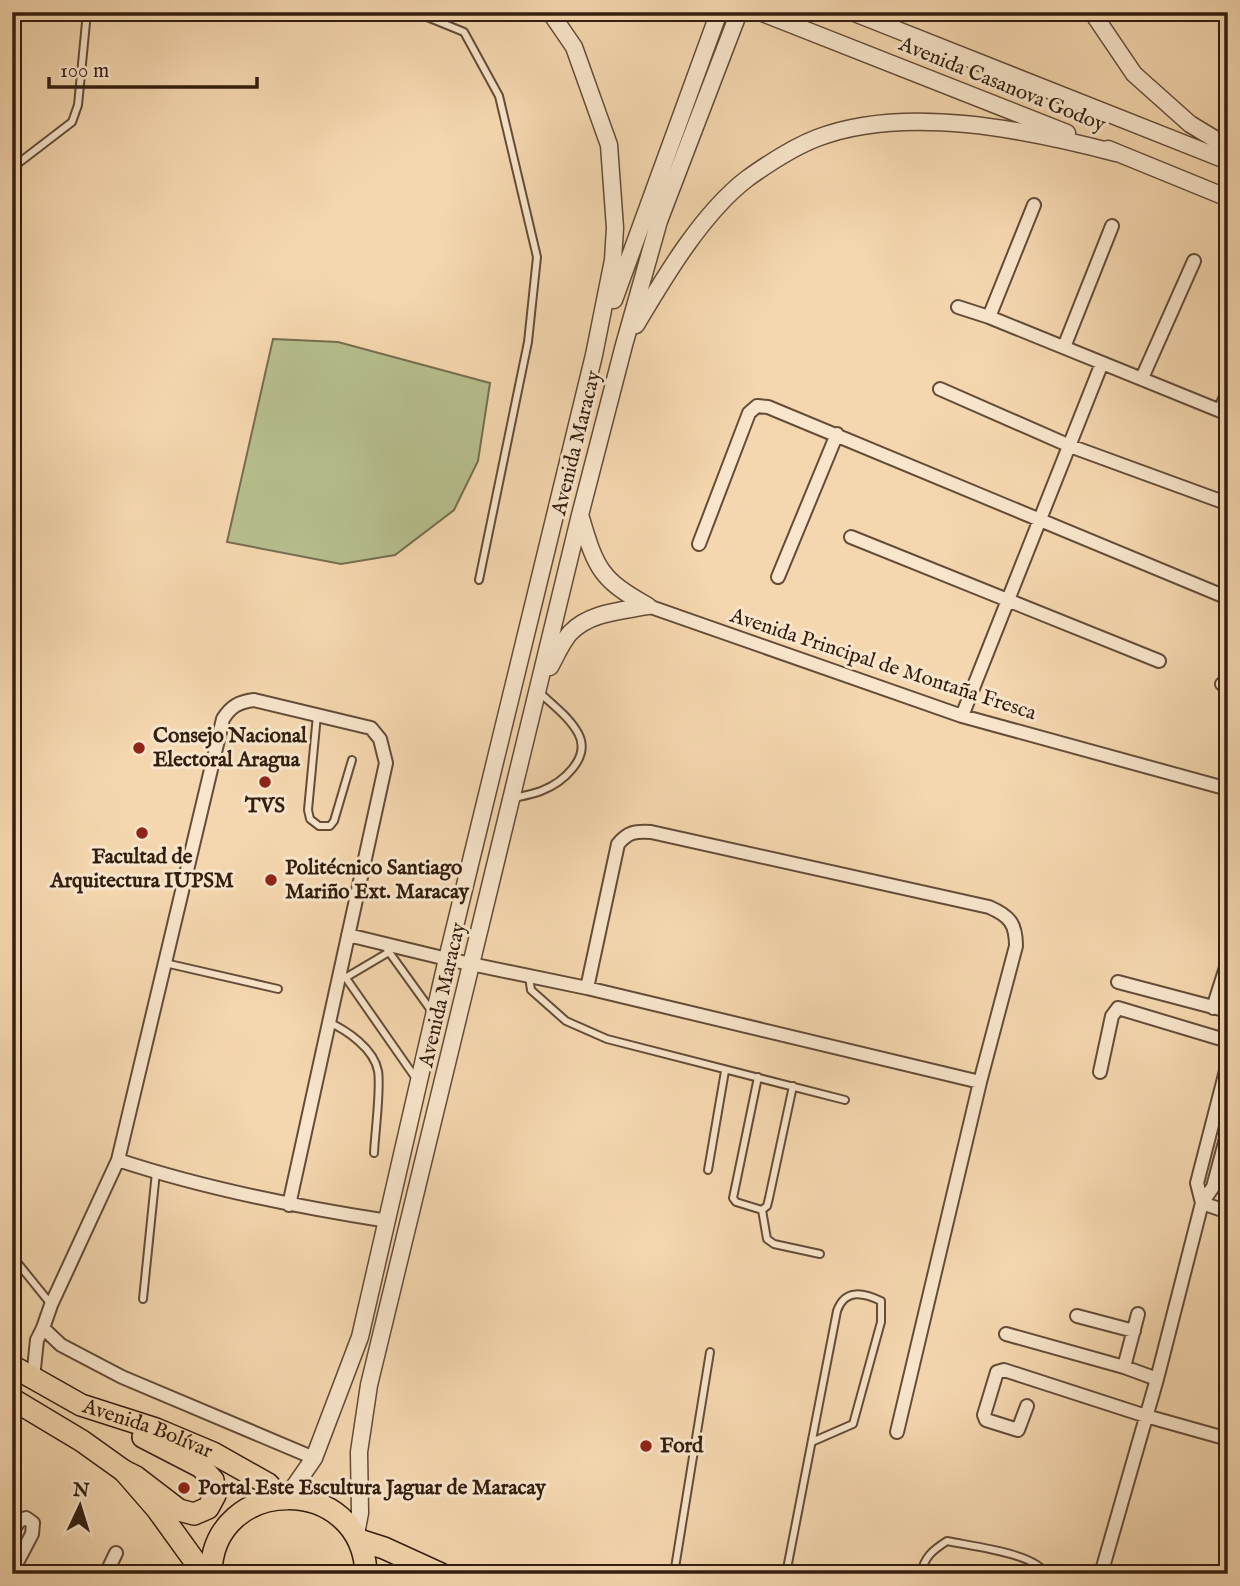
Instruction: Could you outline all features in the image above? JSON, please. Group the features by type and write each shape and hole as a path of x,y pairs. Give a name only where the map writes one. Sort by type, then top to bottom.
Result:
{"main road":[{"name":"Avenida Bolívar","path":"12,1366 81,1405 156,1429 213,1453 268,1484 284,1497"},
{"name":"Avenida Bolívar","path":"12,1399 82,1441 124,1471 157,1509 204,1574"},
{"path":"81,1405 201,1467 213,1480 215,1495 208,1508 194,1514 178,1510 136,1477 124,1471"},
{"path":"211,1574 215,1549 233,1520 263,1501 284,1497 314,1501 338,1514 357,1537 366,1561 366,1574"},
{"path":"357,1537 441,1574"}],"street":[{"path":"550,12 574,47 609,145 615,228 613,260 594,355"},
{"path":"594,355 719,12"},
{"name":"Avenida Maracay","path":"357,1537 360,1513 359,1452 369,1385 580,515 659,221 739,12"},
{"name":"Avenida Casanova Godoy","path":"760,12 1228,198"},
{"name":"Avenida Casanova Godoy","path":"852,12 1228,161"},
{"path":"1092,12 1134,74 1190,124 1228,147"},
{"path":"624,345 666,275 704,222 747,179 781,156 818,138 873,124 929,121 1033,134 1116,153"},
{"path":"989,317 1034,205"},
{"path":"1064,347 1112,226"},
{"path":"1142,378 1194,261"},
{"path":"958,307 1224,412 1228,392"},
{"name":"Avenida Maracay","path":"284,1497 314,1458 360,1337 446,959 594,355"},
{"path":"962,716 1102,363"},
{"path":"940,389 1070,446 1226,503"},
{"path":"699,544 749,413 757,406 768,407 1228,598"},
{"path":"778,578 837,434"},
{"path":"580,515 591,551 602,572 620,590 648,606"},
{"path":"851,537 1159,661"},
{"path":"540,685 570,633 586,621 605,614 648,606"},
{"name":"Avenida Principal de Montaña Fresca","path":"648,606 962,716 1228,789"},
{"path":"33,1378 37,1340 118,1160 223,719 230,708 254,700 371,728 380,739 386,763 289,1205"},
{"path":"587,988 618,844 627,834 638,831 989,907 1012,920 1016,946 980,1082 897,1432"},
{"path":"348,935 386,948 587,988 980,1082"},
{"path":"1213,1008 1228,961"},
{"path":"1118,982 1228,1012"},
{"path":"1100,1072 1112,1016 1118,1008 1228,1041"},
{"path":"1202,1203 1197,1183 1228,1063"},
{"path":"1101,1574 1157,1379 1202,1203 1213,1187 1228,1131"},
{"path":"118,1160 289,1205 388,1221"},
{"path":"1202,1203 1228,1212"},
{"path":"1124,1367 1138,1314"},
{"path":"1077,1316 1134,1331"},
{"path":"43,1328 61,1345 122,1377 314,1458"},
{"path":"1006,1334 1157,1379"},
{"path":"1027,1406 1018,1430 986,1420 984,1415 997,1372 1004,1370 1146,1416 1228,1439"},
{"path":"12,1532 19,1521 26,1518 33,1523 32,1534 12,1572"},
{"path":"106,1574 116,1553"}],"lane":[{"path":"12,168 72,122 78,105 87,12"},
{"path":"415,12 464,32 499,96 537,257 528,342 479,580"},
{"path":"512,798 541,791 570,773 582,746 579,735 540,685"},
{"path":"317,715 307,810 310,818 319,826 330,826 334,821 352,760"},
{"path":"419,1083 342,973 386,948 434,1014"},
{"path":"165,963 278,989"},
{"path":"529,977 531,990 566,1021 607,1039 845,1100"},
{"path":"328,1022 352,1034 378,1071 374,1153"},
{"path":"708,1170 726,1071"},
{"path":"758,1077 733,1198 736,1202 762,1210"},
{"path":"762,1210 769,1198 793,1086"},
{"path":"143,1299 156,1172"},
{"path":"762,1210 767,1239 774,1244 820,1254"},
{"path":"12,1256 51,1305"},
{"path":"786,1574 840,1303 847,1297 865,1293 881,1301 881,1322 853,1424 814,1441"},
{"path":"674,1574 710,1352"},
{"path":"921,1574 923,1563 933,1550 947,1541 1020,1556 1042,1566 1046,1574"}],"green space":[{"path":"273,339 338,342 490,383 478,461 454,510 395,555 341,564 227,542"}],"place":[{"name":"Consejo Nacional Electoral Aragua","path":"139,748"},
{"name":"TVS","path":"265,782"},
{"name":"Facultad de Arquitectura IUPSM","path":"142,833"},
{"name":"Politécnico Santiago Mariño Ext. Maracay","path":"271,880"},
{"name":"Ford","path":"646,1446"},
{"name":"Portal Este Escultura Jaguar de Maracay","path":"184,1488"}]}
